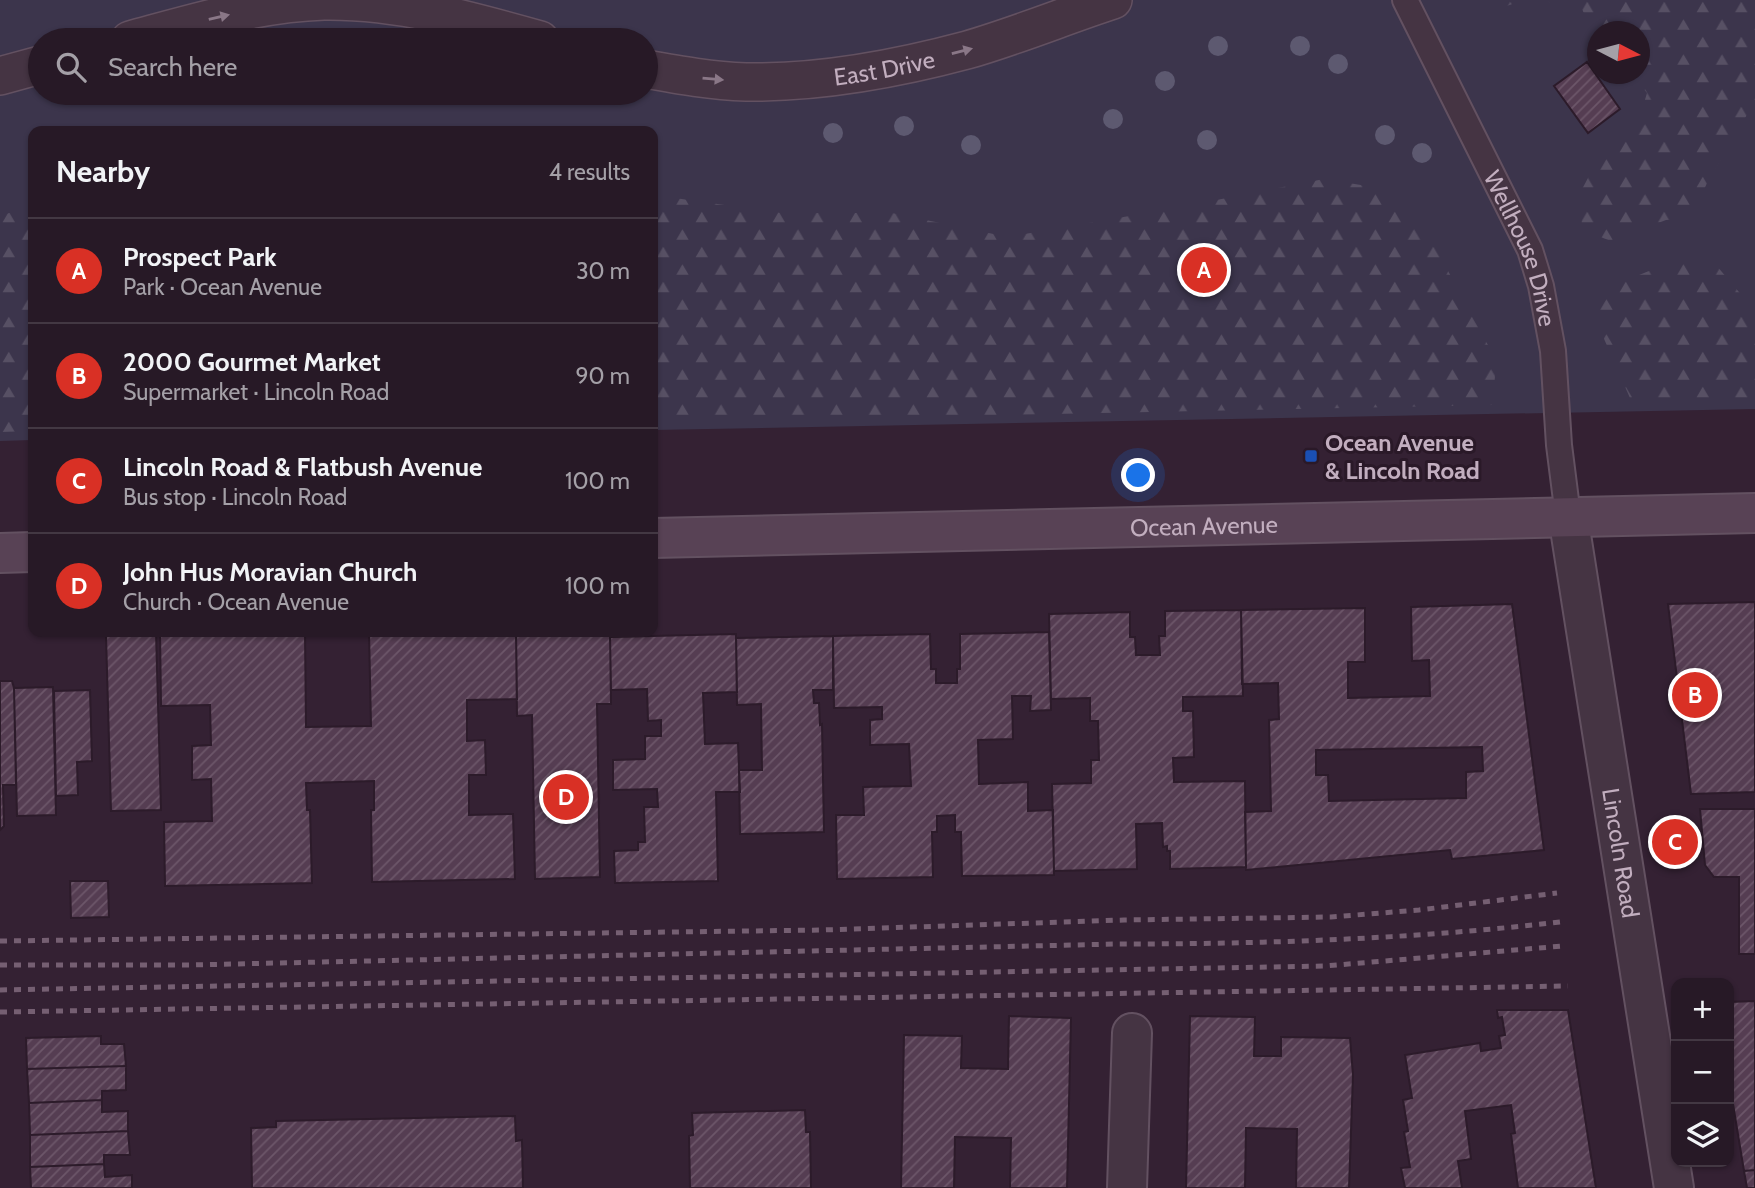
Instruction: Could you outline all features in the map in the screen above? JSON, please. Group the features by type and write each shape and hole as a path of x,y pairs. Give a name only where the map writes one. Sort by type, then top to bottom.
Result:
{"main road":[{"name":"Ocean Avenue","path":"658,538 1755,513"},
{"path":"0,553 28,552"}],"street":[{"name":"East Drive","path":"658,71 743,82 779,82 868,71 967,50 1113,0"},
{"path":"179,28 256,9 324,1 365,2 414,8 493,28"},
{"path":"0,76 28,68"},
{"name":"Lincoln Road","path":"1569,516 1674,1188"},
{"path":"1127,1188 1132,1033"}],"lane":[{"name":"Wellhouse Drive","path":"1405,0 1530,250 1541,286 1553,351 1559,445 1569,516"}],"green space":[{"path":"0,0 1755,0 1755,409 658,430 658,126 28,126 28,440 0,441"},
{"path":"1473,0 1525,0 1482,14"},
{"path":"1539,0 1755,0 1755,101 1707,183 1691,218 1666,220 1611,241 1582,230 1580,193 1597,161 1638,123 1647,93 1639,84 1650,84 1650,21 1587,21 1582,9"},
{"path":"1324,179 1373,187 1426,230 1496,360 1493,405 658,422 658,196 782,213 892,213 1008,237"},
{"path":"28,209 28,431 0,432 0,215"},
{"path":"1671,262 1716,265 1755,311 1755,398 1630,398 1594,316 1617,284"}],"building":[{"path":"1587,62 1587,84 1602,84 1620,109 1588,133 1554,86"},
{"path":"1755,602 1755,792 1691,794 1668,604"},
{"path":"1512,604 1544,850 1452,859 1450,850 1246,870 1245,812 1271,811 1269,720 1279,719 1278,683 1242,684 1241,610 1365,608 1365,662 1348,662 1348,698 1430,696 1429,660 1412,661 1411,607","holes":["1482,747 1483,771 1466,772 1466,798 1329,801 1328,775 1316,775 1316,750"]},
{"path":"1241,610 1243,696 1183,697 1183,711 1193,711 1194,757 1173,758 1174,782 1245,781 1246,867 1170,869 1170,851 1167,851 1167,846 1163,847 1162,823 1136,824 1137,869 1054,871 1052,784 1091,783 1091,760 1099,760 1098,721 1090,721 1090,698 1051,699 1049,614 1130,612 1130,637 1135,637 1136,655 1160,655 1159,636 1165,636 1165,611"},
{"path":"1049,632 1051,710 1030,711 1031,696 1012,696 1013,739 978,740 979,784 1028,782 1028,811 1053,810 1054,875 962,876 961,832 955,832 955,815 937,816 937,832 932,832 933,877 837,879 836,815 864,815 863,787 911,786 909,744 870,745 870,720 882,719 882,707 834,708 833,636 930,634 931,669 936,669 936,683 957,683 957,669 960,669 960,634"},
{"path":"736,634 737,692 703,693 705,744 738,743 740,792 716,792 718,881 615,883 614,851 638,850 638,842 645,842 644,807 658,807 657,789 613,790 613,760 645,759 645,736 661,736 661,720 648,721 647,689 611,690 610,637"},
{"path":"833,636 833,690 813,690 814,703 819,703 820,725 822,724 824,832 740,834 739,770 762,770 761,704 737,705 736,638"},
{"path":"106,637 156,637 161,810 111,811"},
{"path":"160,637 305,637 306,727 371,726 369,637 516,637 517,699 467,700 467,741 485,740 486,775 469,775 469,815 513,814 515,879 372,882 371,810 374,810 374,781 306,783 307,810 310,810 312,883 165,886 164,822 212,821 211,779 192,780 192,746 211,745 210,705 161,706"},
{"path":"516,637 610,637 611,704 597,704 600,877 535,879 532,715 517,716"},
{"path":"0,681 12,681 14,688 16,785 3,785 4,826 0,830"},
{"path":"53,687 56,815 17,816 14,688"},
{"path":"90,690 92,761 77,762 78,795 56,796 54,691"},
{"path":"1700,809 1755,809 1755,954 1739,954 1739,877 1714,877 1705,865"},
{"path":"70,881 108,881 109,917 71,918"},
{"path":"1755,1001 1755,1170 1744,1171 1734,1110 1734,1002"},
{"path":"1497,1010 1568,1010 1596,1188 1518,1188 1511,1134 1515,1133 1511,1105 1465,1111 1471,1159 1458,1161 1462,1188 1405,1188 1401,1168 1410,1167 1404,1132 1408,1131 1403,1100 1412,1098 1405,1055 1480,1043 1481,1051 1501,1048 1499,1036 1505,1035 1502,1017 1498,1018"},
{"path":"1009,1016 1071,1018 1067,1188 1010,1188 1011,1138 955,1137 954,1188 901,1188 904,1035 962,1036 961,1068 1008,1069"},
{"path":"1190,1016 1255,1017 1254,1056 1281,1056 1281,1037 1350,1038 1353,1075 1349,1188 1296,1188 1297,1129 1246,1128 1245,1188 1186,1188"},
{"path":"101,1036 101,1044 124,1044 126,1066 27,1069 26,1038"},
{"path":"126,1066 126,1090 102,1091 102,1100 29,1103 27,1069"},
{"path":"102,1100 102,1112 128,1111 128,1131 30,1135 29,1103"},
{"path":"805,1110 806,1132 810,1132 811,1188 690,1188 689,1136 693,1135 692,1113"},
{"path":"515,1116 516,1141 522,1140 523,1188 252,1188 251,1128 276,1127 276,1121"},
{"path":"128,1131 130,1155 104,1155 104,1164 30,1167 30,1135"},
{"path":"104,1164 105,1177 132,1175 132,1188 31,1188 30,1167"},
{"path":"1755,1170 1755,1188 1747,1188 1744,1171"}],"railway":[{"path":"0,941 822,930 1124,920 1331,917 1419,910 1557,893"},
{"path":"0,965 190,965 1284,942 1450,933 1560,922"},
{"path":"0,990 1325,966 1563,946"},
{"path":"0,1012 1568,986"}],"place":[{"name":"Prospect Park","path":"1204,270"},
{"name":"Ocean Avenue & Lincoln Road","path":"1311,456"},
{"name":"2000 Gourmet Market","path":"1695,695"},
{"name":"John Hus Moravian Church","path":"566,797"},
{"name":"Lincoln Road & Flatbush Avenue","path":"1675,842"}]}
